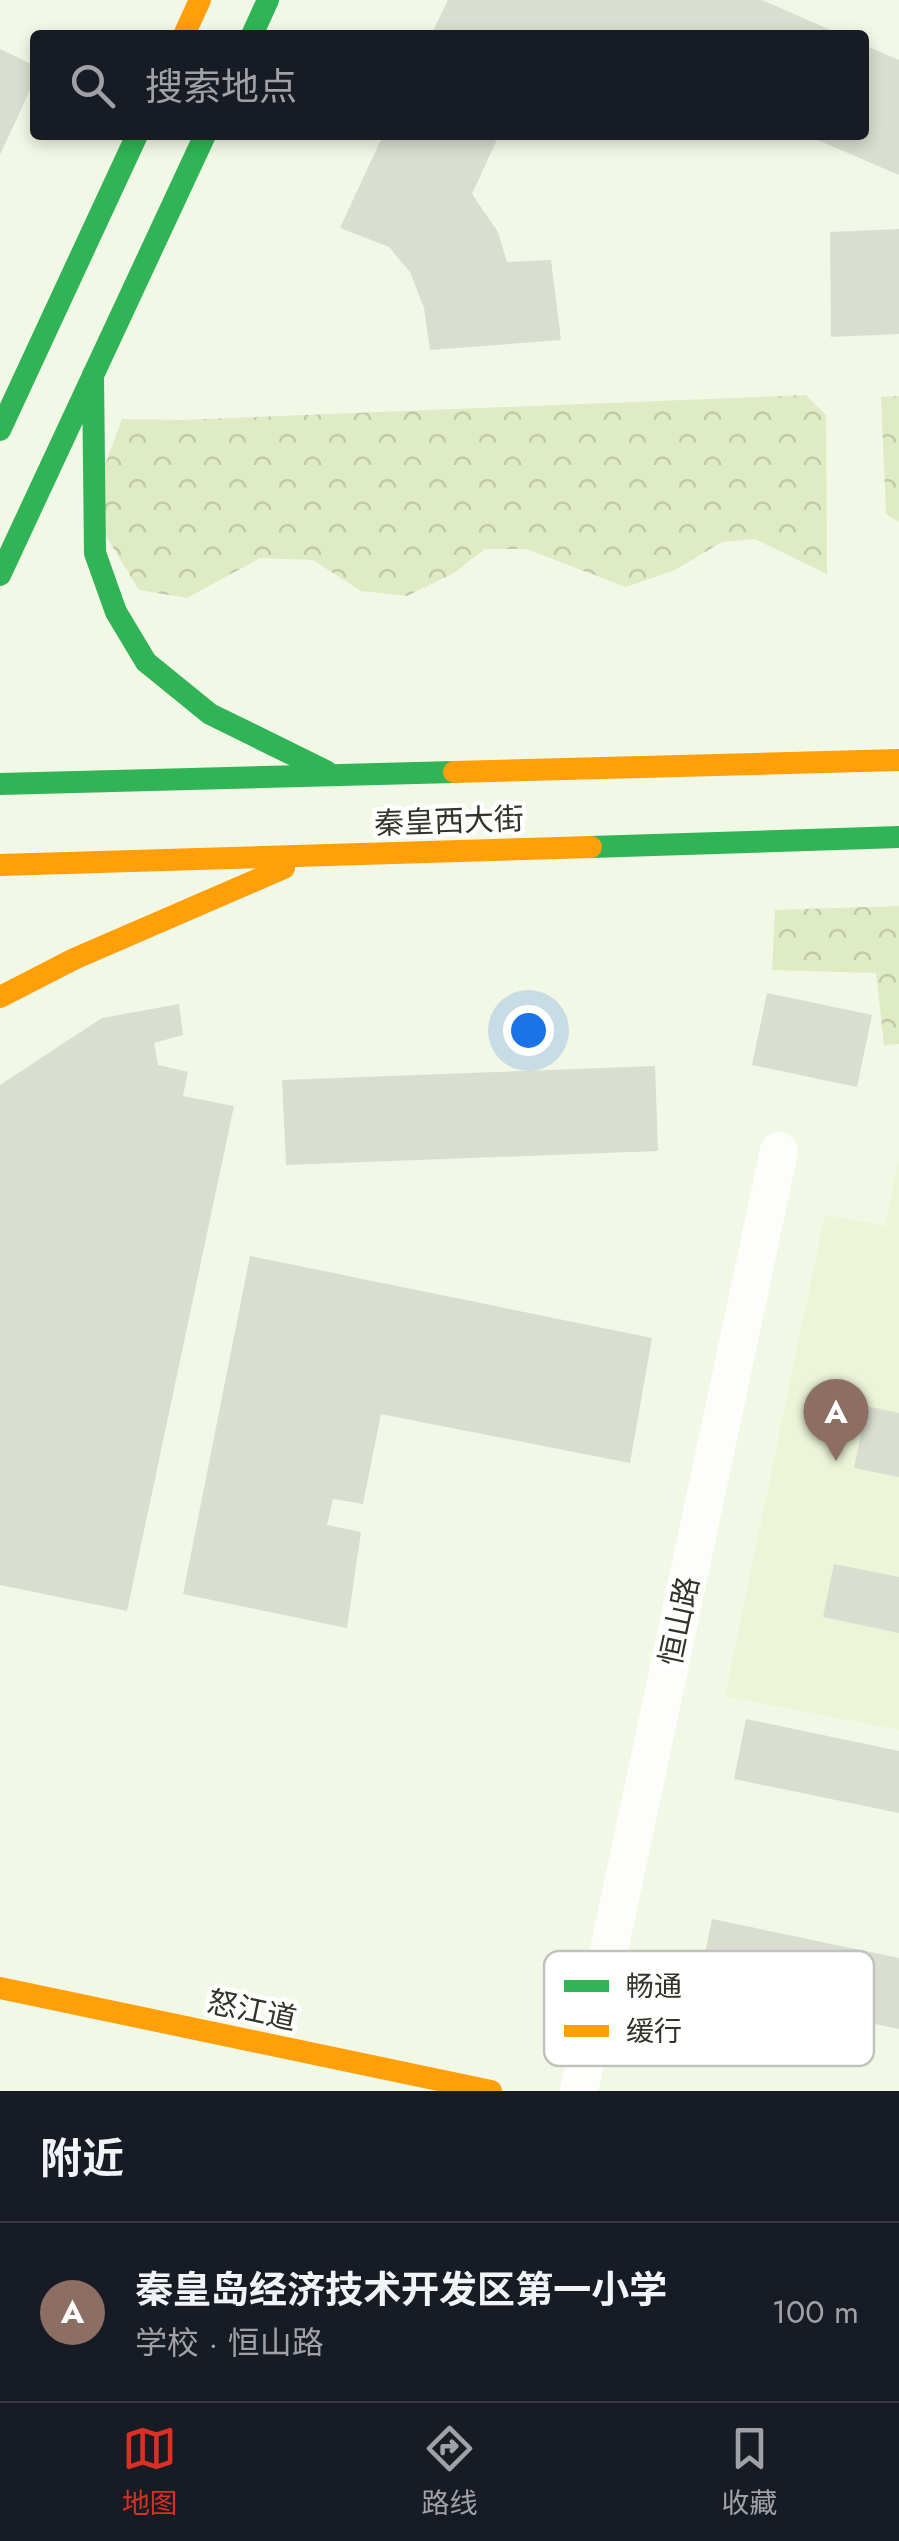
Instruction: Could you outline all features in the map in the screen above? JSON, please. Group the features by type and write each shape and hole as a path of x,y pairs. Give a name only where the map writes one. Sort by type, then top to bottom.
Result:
{"main road":[{"path":"186,30 200,0"},
{"path":"254,30 268,0"},
{"path":"0,430 136,140"},
{"path":"0,575 204,140"},
{"path":"93,375 95,552 116,612 146,662 210,714 333,775"},
{"name":"秦皇西大街","path":"0,784 899,760"},
{"name":"秦皇西大街","path":"0,865 899,837"},
{"path":"0,997 74,958 312,856"},
{"name":"怒江道","path":"0,1988 492,2091"}],"street":[{"name":"恒山路","path":"609,1951 780,1151"},
{"name":"恒山路","path":"579,2091 584,2066"}],"shaded area":[{"path":"899,1158 899,1730 725,1696 825,1215 886,1226"}],"green space":[{"path":"806,395 826,415 827,574 755,539 722,542 675,570 626,587 526,549 485,549 454,573 407,596 361,591 313,560 260,558 187,598 139,590 89,508 122,419 181,420"},
{"path":"899,396 899,522 886,514 881,397"},
{"path":"899,906 899,1044 884,1045 876,973 772,970 775,910"}],"building":[{"path":"448,0 762,0 831,30 433,30"},
{"path":"869,47 899,60 899,175 818,140 869,140"},
{"path":"0,49 30,64 30,90 0,155"},
{"path":"381,140 497,140 472,194 498,232 507,262 551,260 561,340 430,350 424,308 410,272 389,247 340,228"},
{"path":"899,229 899,334 831,337 830,232"},
{"path":"767,993 872,1015 857,1087 752,1065"},
{"path":"179,1004 183,1035 154,1043 158,1065 188,1072 183,1096 234,1106 127,1611 0,1585 0,1085 102,1018"},
{"path":"655,1066 658,1151 286,1165 282,1080"},
{"path":"250,1256 652,1338 630,1463 381,1414 363,1504 333,1499 327,1525 361,1532 347,1628 183,1594"},
{"path":"867,1406 899,1413 899,1477 854,1468"},
{"path":"834,1564 899,1577 899,1633 823,1617"},
{"path":"746,1719 899,1751 899,1813 734,1779"},
{"path":"712,1919 865,1951 705,1951"},
{"path":"874,1953 899,1958 899,2029 874,2024"}],"traffic: fast":[{"path":"254,30 268,0"},
{"path":"0,430 135,140"},
{"path":"0,575 203,140"},
{"path":"93,375 95,553 116,612 146,662 210,714 326,771"},
{"path":"0,784 454,772"},
{"path":"591,847 899,837"}],"traffic: slow":[{"path":"186,30 200,0"},
{"path":"454,772 899,760"},
{"path":"0,865 591,847"},
{"path":"0,997 74,959 284,868"},
{"path":"0,1988 491,2091"}],"place":[{"name":"秦皇岛经济技术开发区第一小学","path":"836,1461"}]}
